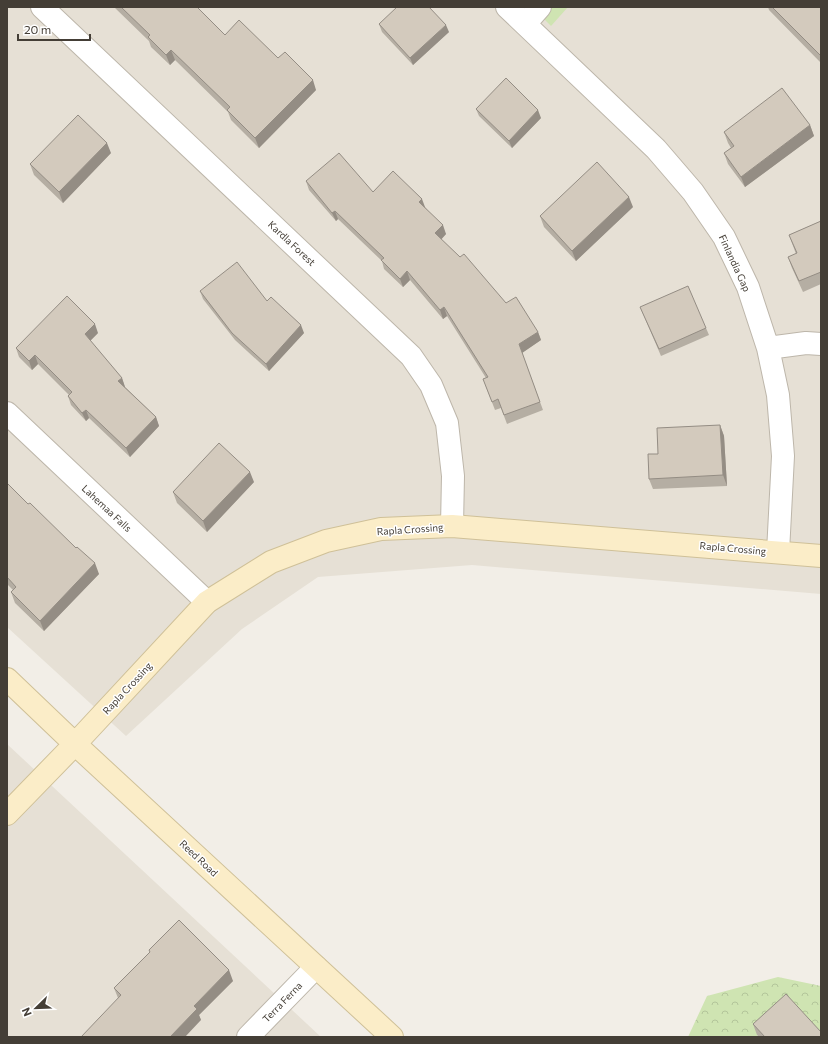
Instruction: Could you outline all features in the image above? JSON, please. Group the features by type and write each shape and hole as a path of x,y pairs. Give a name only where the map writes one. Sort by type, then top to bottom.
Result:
{"street":[{"name":"Kardla Forest","path":"42,7 411,356 430,385 447,423 453,476 452,526"},
{"name":"Finlandia Gap","path":"507,7 656,149 693,192 724,237 748,286 768,348 778,395 783,456 778,552"},
{"path":"525,24 540,7"},
{"path":"768,348 806,343 821,344"},
{"name":"Lahemaa Falls","path":"7,413 207,602"},
{"name":"Rapla Crossing","path":"7,814 75,744 207,602 271,562 326,541 381,529 452,526 821,556"},
{"name":"Reed Road","path":"7,679 75,744 392,1037"},
{"name":"Terra Ferna","path":"248,1037 316,967"}],"shaded area":[{"path":"7,7 821,7 821,594 472,565 318,577 242,629 126,736 7,627"},
{"path":"7,744 321,1037 7,1037"}],"green space":[{"path":"532,7 568,7 551,26"},
{"path":"778,977 821,986 821,1037 757,1035 759,1037 688,1037 707,996"}],"building":[{"path":"121,7 197,7 225,35 239,20 278,58 285,52 313,80 255,138 227,110 230,107 171,50 166,55 148,37 150,35"},
{"path":"397,7 429,7 446,25 410,58 379,24"},
{"path":"772,7 821,7 821,56"},
{"path":"506,78 538,110 509,141 476,109"},
{"path":"782,88 810,125 741,177 724,153 734,146 724,132"},
{"path":"78,115 107,143 59,192 30,164"},
{"path":"339,153 373,192 393,171 422,199 419,202 443,225 435,233 460,257 464,254 506,303 516,297 538,332 519,344 540,402 504,415 498,399 492,402 483,379 488,377 444,307 440,310 407,271 400,279 381,260 384,258 335,211 332,213 306,181"},
{"path":"597,162 629,197 572,251 540,216"},
{"path":"821,221 821,272 799,281 788,257 797,253 789,235"},
{"path":"237,262 267,301 271,297 301,325 266,364 232,333 200,291"},
{"path":"688,286 706,328 659,349 640,307"},
{"path":"67,296 95,324 85,334 122,378 118,381 156,417 126,448 86,410 82,413 68,396 72,392 35,355 29,361 16,348"},
{"path":"720,425 723,475 649,479 648,454 658,454 657,428"},
{"path":"219,443 250,472 203,521 173,492"},
{"path":"7,483 28,504 30,503 76,548 77,547 95,563 40,621 11,592 16,587 7,577"},
{"path":"179,920 229,970 194,1006 197,1009 170,1037 81,1037 121,995 114,988"},
{"path":"786,994 821,1032 821,1037 765,1037 753,1024"}]}
